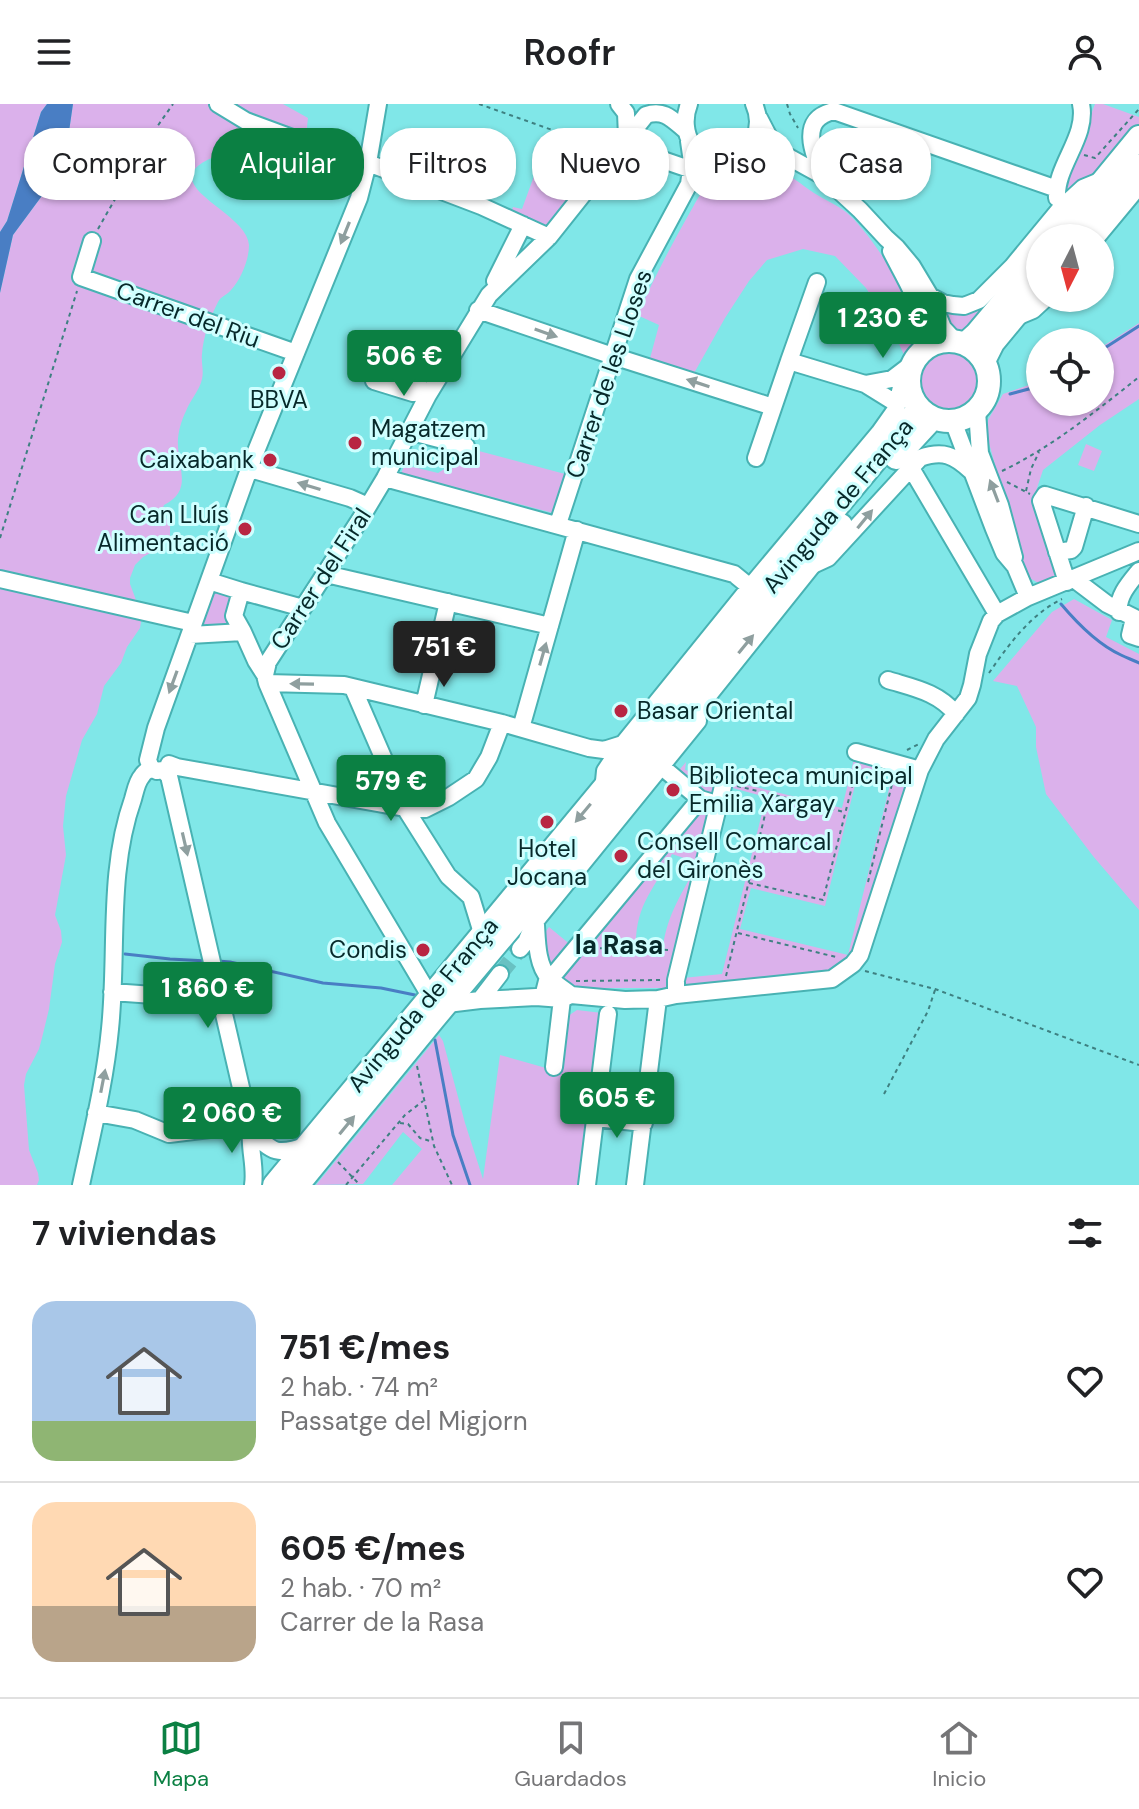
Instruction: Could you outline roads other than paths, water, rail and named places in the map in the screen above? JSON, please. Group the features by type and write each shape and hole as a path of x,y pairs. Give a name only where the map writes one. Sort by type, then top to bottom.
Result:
{"main road":[{"path":"1068,224 1139,137"},
{"path":"1091,224 1139,166"},
{"path":"984,361 1006,312 1026,280"},
{"path":"960,343 1026,297"},
{"path":"938,342 960,343 976,351 984,361 989,374 985,400 977,411 966,418 926,413 914,401 914,365 927,347 938,342"},
{"name":"Avinguda de França","path":"274,1185 438,1000 531,914 886,470 926,413"},
{"name":"Avinguda de França","path":"300,1183 438,1000 482,933 926,413"}],"street":[{"path":"218,104 265,128"},
{"path":"253,1185 255,1175 250,1128 169,776 158,764 156,728 250,469 359,198 378,104"},
{"path":"619,104 626,113 625,128"},
{"path":"669,104 685,129"},
{"path":"686,128 684,118 689,104"},
{"path":"1059,210 1057,189 1082,119 1081,104"},
{"path":"812,128 826,113 834,111 883,128"},
{"name":"Carrer del Firal","path":"635,128 646,115 655,112 665,114 685,130"},
{"path":"931,145 1057,189"},
{"path":"368,163 481,206 549,237"},
{"path":"930,296 943,303 964,306 979,300 1012,267 1059,210 1083,188 1105,179"},
{"path":"1108,224 1139,186"},
{"name":"Carrer de les Lloses","path":"558,524 638,279 685,187"},
{"name":"Carrer del Firal","path":"438,1000 327,823 266,679 268,662 385,478 408,431 422,392 489,295 549,237 578,200"},
{"path":"849,200 912,266 930,296 943,328 960,343"},
{"name":"Carrer del Firal","path":"489,295 523,225"},
{"path":"865,384 892,379 914,365 923,337 922,321 913,294 886,238"},
{"name":"Carrer del Riu","path":"92,241 81,277 296,353"},
{"path":"1012,267 1006,312 1026,311"},
{"path":"756,458 817,282"},
{"path":"478,310 773,407"},
{"path":"789,361 865,384 894,402 926,413 985,473"},
{"path":"977,411 980,453 1004,553 1015,566 1028,597"},
{"name":"Avinguda de França","path":"603,789 605,771 623,744 879,433 926,413"},
{"path":"408,431 466,446"},
{"name":"Avinguda de França","path":"806,569 828,558 920,458 944,454 985,473"},
{"path":"911,468 997,614"},
{"path":"250,469 368,506"},
{"path":"385,478 734,574 750,587"},
{"path":"1131,616 1070,580 1057,552 1041,501 1045,495 1139,524"},
{"path":"1057,552 1074,547 1086,506"},
{"path":"521,728 577,530"},
{"path":"531,914 523,945 545,986 566,997 608,1006 676,995 832,979 860,955 920,770 936,739 968,698 986,630 997,614 1028,597 1139,551"},
{"path":"1131,616 1118,605 1139,571"},
{"path":"326,574 550,626"},
{"path":"0,579 192,629 243,632"},
{"path":"209,581 303,608"},
{"path":"241,591 234,616 266,679 344,685 502,723 589,748 604,750 623,744"},
{"path":"424,705 448,602"},
{"path":"1131,616 1130,635 1139,638"},
{"path":"888,680 923,690 945,702 956,714"},
{"path":"353,688 405,808 448,876 471,897 482,933"},
{"name":"Avinguda de França","path":"593,839 662,767 698,721 697,705"},
{"path":"81,1185 109,1040 122,843 128,812 142,775 158,764 425,809 476,779 489,757 502,723"},
{"path":"857,759 920,770"},
{"path":"662,767 700,799 719,804"},
{"path":"676,995 676,980 724,782"},
{"path":"438,1000 480,1000 545,986 700,799"},
{"path":"531,914 536,925 545,986"},
{"path":"480,1000 500,974"},
{"path":"112,992 222,1000"},
{"path":"554,1067 566,997"},
{"path":"635,1185 658,999"},
{"path":"587,1185 608,1006"},
{"path":"599,1088 648,1093"},
{"path":"96,1113 135,1120 169,1134 250,1128"},
{"path":"595,1118 644,1123"},
{"path":"250,1128 262,1143 274,1150 290,1151 308,1145"}],"water":[{"path":"47,104 73,104 70,128 36,128"},
{"path":"24,166 24,200 39,200 13,235 0,293 0,232 7,221"}],"waterway":[{"path":"1114,342 1139,326"},
{"path":"1010,394 1026,390"},
{"path":"1061,604 1096,639 1139,663"},
{"path":"125,954 207,961"},
{"path":"218,961 323,983 381,988 415,995"},
{"path":"435,1040 453,1135 470,1185"}],"tunnel":[{"path":"500,974 520,949"}],"place":[{"name":"BBVA","path":"279,373"},
{"name":"Magatzem municipal","path":"355,443"},
{"name":"Caixabank","path":"270,460"},
{"name":"Can Lluís Alimentació","path":"245,529"},
{"name":"Basar Oriental","path":"621,711"},
{"name":"Biblioteca municipal Emilia Xargay","path":"673,790"},
{"name":"Hotel Jocana","path":"547,822"},
{"name":"Consell Comarcal del Gironès","path":"621,856"},
{"name":"Condis","path":"423,950"}],"district":[{"name":"la Rasa","path":"619,945"}]}
